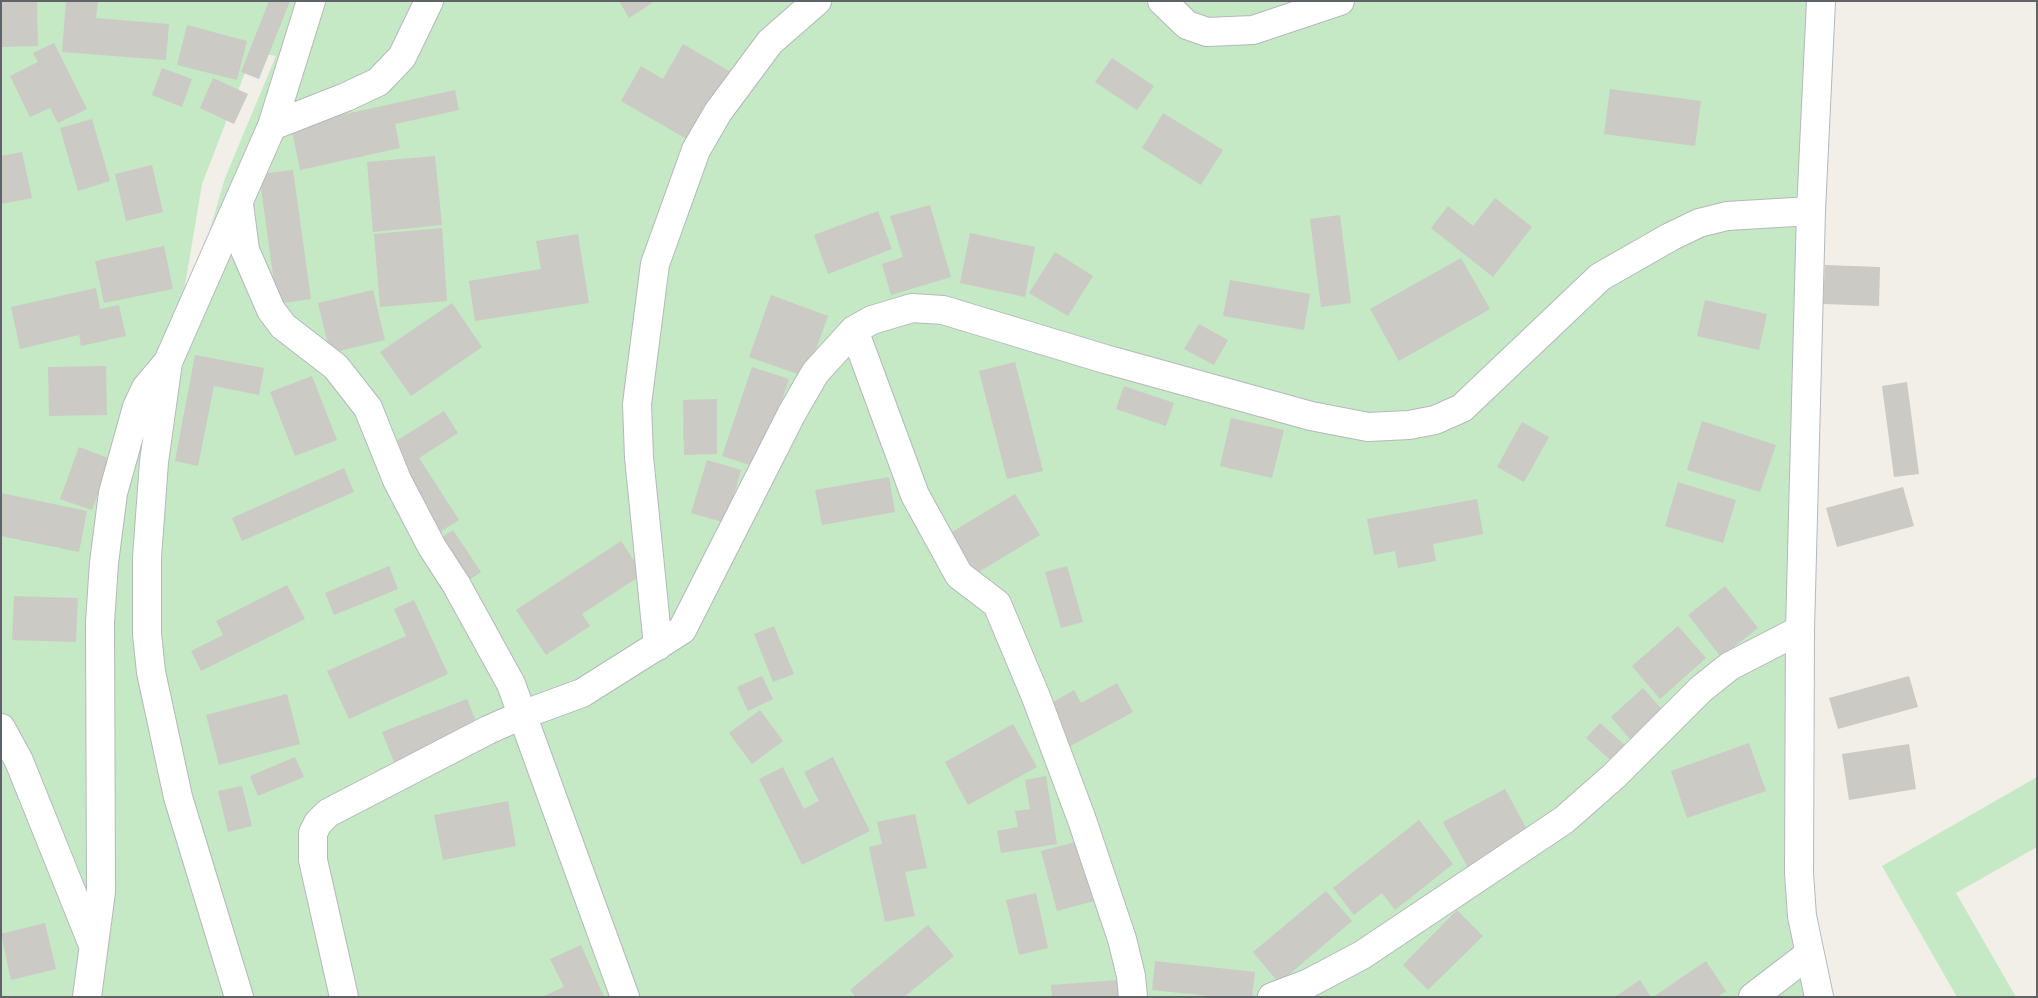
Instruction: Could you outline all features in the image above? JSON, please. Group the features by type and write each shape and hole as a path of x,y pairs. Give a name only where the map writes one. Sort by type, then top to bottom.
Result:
{"street":[{"path":"239,997 178,797 158,710 148,644 147,557 154,462 168,362 272,126 311,1"},
{"path":"272,126 346,97 378,82 402,57 429,1"},
{"path":"658,646 640,467 637,404 655,264 696,150 718,112 770,42 817,1"},
{"path":"1162,1 1187,25 1207,32 1253,30 1340,1"},
{"path":"1819,997 1802,916 1799,873 1800,630 1811,211 1821,1"},
{"path":"238,203 245,250 271,310 283,326 336,367 368,408 397,480 432,547 456,584 511,684 625,997"},
{"path":"344,997 313,860 313,833 318,823 328,813 522,715 582,693 675,636 689,619 792,413 815,373 854,330 891,312 912,308 943,310 1311,416 1368,427 1409,425 1436,420 1462,408 1600,277 1670,237 1699,223 1727,216 1811,211"},
{"path":"854,330 915,494 959,575 997,604 1033,688 1082,820 1119,930 1131,976 1133,997"},
{"path":"88,997 101,892 100,622 104,563 113,493 137,407 146,388 168,362"},
{"path":"1272,997 1310,983 1362,955 1564,820 1614,776 1701,688 1730,666 1800,630"},
{"path":"1,728 19,761 94,949"},
{"path":"1753,997 1809,954"}],"green space":[{"path":"1,1 1818,1 1805,299 1812,997 1,997","holes":["253,52 276,56 225,178 173,356 202,184"]},
{"path":"2037,777 2037,847 1956,893 2016,997 1957,997 1882,866"}],"building":[{"path":"1,1 37,1 38,46 1,47"},
{"path":"66,1 98,1 96,18 169,24 166,60 62,52"},
{"path":"269,1 290,1 259,79 241,72"},
{"path":"619,1 655,1 629,18"},
{"path":"187,25 247,41 237,80 177,65"},
{"path":"54,43 87,109 58,123 50,108 30,117 10,76 38,62 33,53"},
{"path":"683,44 731,72 690,141 621,101 641,66 663,79"},
{"path":"1112,58 1154,86 1137,110 1095,82"},
{"path":"162,68 192,79 182,107 152,95"},
{"path":"213,78 248,94 234,124 200,108"},
{"path":"1610,89 1701,101 1695,146 1604,134"},
{"path":"455,90 459,110 395,124 400,148 300,170 291,126"},
{"path":"1163,113 1223,150 1201,185 1142,148"},
{"path":"92,119 110,181 78,191 60,128"},
{"path":"22,152 32,198 1,204 1,156"},
{"path":"435,156 442,225 373,232 367,162"},
{"path":"152,165 163,212 126,221 115,174"},
{"path":"293,170 311,299 277,304 259,174"},
{"path":"1495,198 1532,227 1493,277 1431,228 1448,206 1473,226"},
{"path":"930,205 951,277 891,295 882,264 903,257 890,216"},
{"path":"878,211 892,249 828,274 814,235"},
{"path":"1340,215 1351,303 1321,307 1310,219"},
{"path":"442,228 447,301 380,307 374,234"},
{"path":"970,233 1035,247 1025,297 960,283"},
{"path":"578,234 589,303 475,321 469,281 541,269 536,241"},
{"path":"164,246 173,289 104,303 95,261"},
{"path":"1055,252 1093,276 1068,316 1029,293"},
{"path":"1461,258 1490,309 1399,361 1370,309"},
{"path":"1825,265 1880,267 1879,306 1823,304"},
{"path":"1230,280 1310,294 1304,330 1223,316"},
{"path":"96,288 100,309 119,305 126,336 81,346 79,335 20,349 11,307"},
{"path":"373,290 385,340 330,353 318,303"},
{"path":"771,295 828,316 806,377 749,357"},
{"path":"1705,300 1767,314 1759,350 1697,336"},
{"path":"452,303 482,347 411,396 380,352"},
{"path":"1199,324 1228,340 1214,365 1184,349"},
{"path":"195,355 264,368 259,395 214,386 198,466 175,461"},
{"path":"1015,362 1043,471 1007,479 979,371"},
{"path":"106,366 107,415 49,416 48,367"},
{"path":"752,367 789,379 759,468 722,456"},
{"path":"312,376 337,440 295,456 270,392"},
{"path":"1907,382 1919,474 1894,477 1882,386"},
{"path":"1124,386 1174,403 1166,426 1116,409"},
{"path":"717,399 717,454 684,455 683,400"},
{"path":"444,411 458,433 419,458 459,520 438,533 385,448"},
{"path":"1231,418 1284,430 1272,478 1220,466"},
{"path":"1702,421 1776,445 1760,492 1687,470"},
{"path":"1522,422 1549,437 1524,482 1497,467"},
{"path":"79,447 111,459 92,510 60,499"},
{"path":"707,460 741,470 726,523 691,513"},
{"path":"344,468 354,492 242,541 232,518"},
{"path":"889,477 895,512 822,525 815,490"},
{"path":"1678,482 1736,500 1723,543 1665,526"},
{"path":"1903,487 1914,526 1837,547 1826,508"},
{"path":"1,493 87,511 79,552 1,536"},
{"path":"1015,494 1040,535 972,576 947,535"},
{"path":"1477,499 1483,534 1433,544 1436,561 1398,568 1395,551 1374,555 1367,519"},
{"path":"453,530 481,572 463,584 435,542"},
{"path":"621,541 643,574 582,614 590,626 546,655 516,610"},
{"path":"389,566 398,589 334,615 325,593"},
{"path":"1067,566 1083,622 1061,628 1045,572"},
{"path":"287,585 305,619 201,671 191,651 223,635 216,621"},
{"path":"1725,586 1758,628 1721,657 1688,615"},
{"path":"14,596 78,598 76,642 12,640"},
{"path":"414,600 448,674 349,719 327,671 406,636 394,609"},
{"path":"774,626 794,674 773,682 754,634"},
{"path":"1678,626 1706,658 1660,699 1632,666"},
{"path":"762,676 773,699 748,711 737,687"},
{"path":"1909,676 1918,707 1838,729 1829,698"},
{"path":"1117,683 1133,712 1067,748 1045,707 1074,690 1081,703"},
{"path":"1643,688 1668,716 1635,745 1611,717"},
{"path":"287,694 300,744 219,765 206,715"},
{"path":"467,699 479,729 394,762 382,732"},
{"path":"760,710 783,741 752,764 729,733"},
{"path":"1600,723 1630,750 1616,765 1586,738"},
{"path":"1013,724 1037,767 968,805 945,762"},
{"path":"1749,743 1766,791 1687,818 1671,771"},
{"path":"1909,744 1916,789 1849,800 1842,754"},
{"path":"295,757 304,777 258,796 250,776"},
{"path":"833,757 870,831 802,865 759,779 783,767 804,809 819,801 804,772"},
{"path":"1046,776 1057,844 1001,853 997,831 1018,827 1015,811 1030,809 1025,780"},
{"path":"242,786 252,826 228,832 218,791"},
{"path":"1505,789 1530,835 1468,868 1443,822"},
{"path":"508,801 516,846 443,860 434,815"},
{"path":"915,814 927,868 905,872 915,916 885,922 869,847 882,844 877,822"},
{"path":"1419,820 1453,864 1395,910 1382,893 1354,915 1333,888"},
{"path":"1083,840 1098,900 1057,911 1041,851"},
{"path":"1326,891 1352,921 1279,983 1253,952"},
{"path":"1036,893 1048,948 1019,955 1006,900"},
{"path":"1457,910 1483,936 1428,990 1403,965"},
{"path":"45,923 56,969 11,980 1,934"},
{"path":"928,925 954,956 904,997 856,997 850,990"},
{"path":"581,945 604,997 542,997 564,987 550,959"},
{"path":"1155,961 1255,972 1252,997 1220,997 1152,990"},
{"path":"1706,961 1726,991 1717,997 1653,997"},
{"path":"1119,980 1120,997 1052,997 1051,985"},
{"path":"1640,980 1651,997 1615,997"}]}
